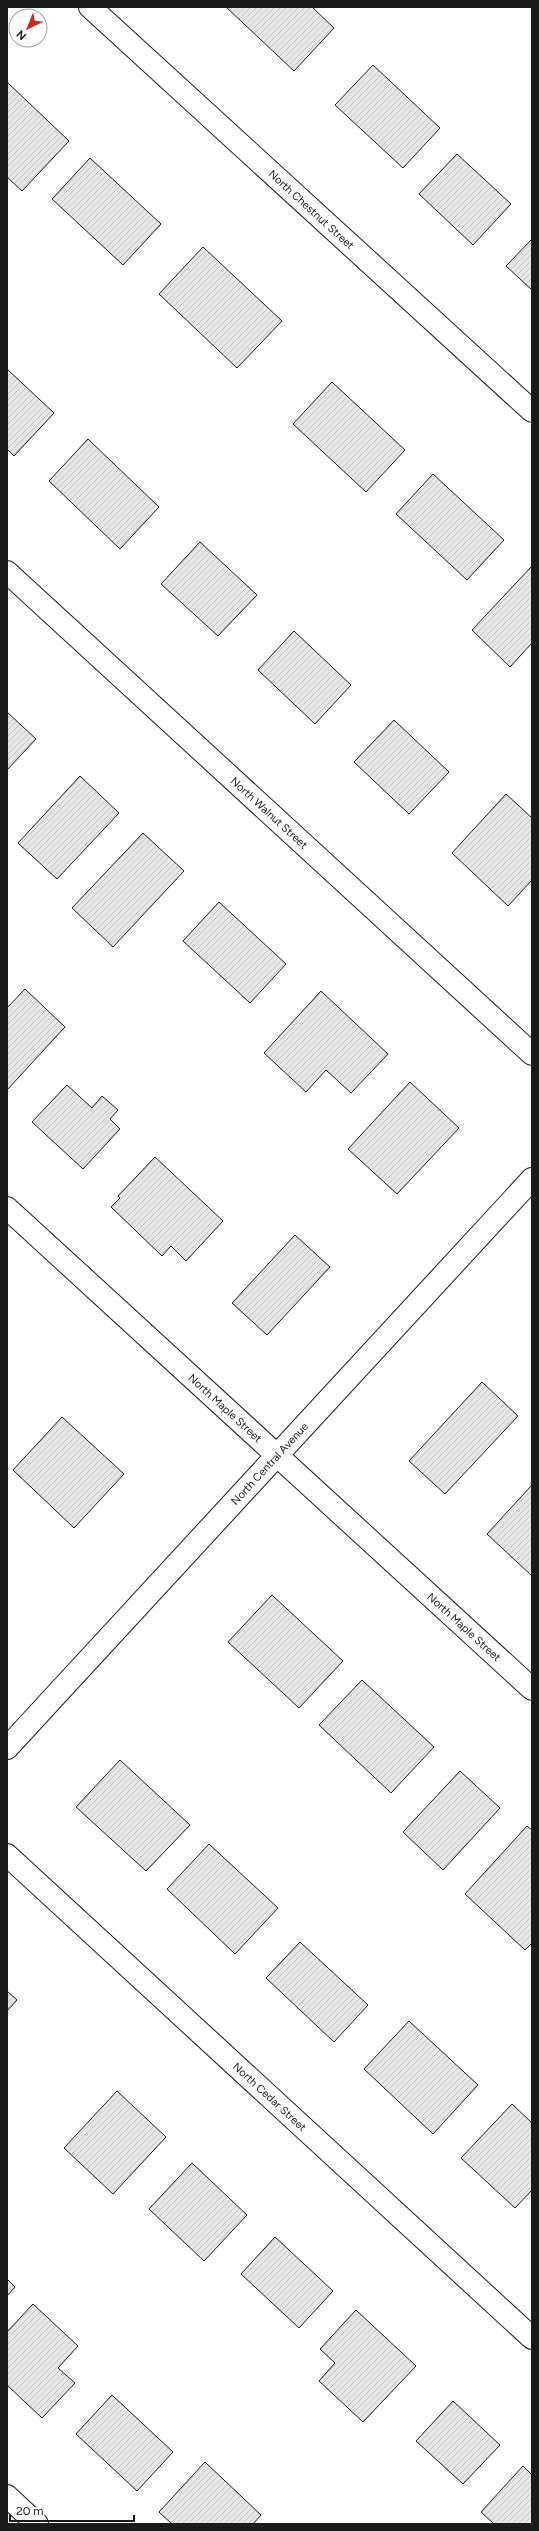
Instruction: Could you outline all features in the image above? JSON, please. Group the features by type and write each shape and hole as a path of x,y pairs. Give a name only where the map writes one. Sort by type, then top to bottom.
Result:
{"street":[{"name":"North Chestnut Street","path":"90,7 532,411"},
{"name":"North Walnut Street","path":"7,572 532,1054"},
{"name":"North Central Avenue","path":"7,1748 532,1179"},
{"name":"North Maple Street","path":"7,1208 532,1689"},
{"name":"North Cedar Street","path":"7,1855 532,2338"},
{"path":"7,2496 37,2524"}],"building":[{"path":"226,7 312,7 334,28 294,71"},
{"path":"373,65 440,128 403,168 335,105"},
{"path":"7,82 69,141 22,191 7,177"},
{"path":"457,154 511,204 473,245 419,194"},
{"path":"90,158 161,224 123,265 52,199"},
{"path":"532,239 532,290 506,266"},
{"path":"203,247 282,321 237,368 159,294"},
{"path":"7,369 54,413 14,456 7,449"},
{"path":"332,382 405,450 366,492 293,424"},
{"path":"88,439 159,507 120,549 49,481"},
{"path":"433,474 504,540 467,580 396,514"},
{"path":"200,542 257,595 218,636 161,584"},
{"path":"532,566 532,643 510,667 472,630"},
{"path":"294,631 351,685 315,724 258,670"},
{"path":"7,712 36,739 7,770"},
{"path":"394,720 449,772 409,814 354,762"},
{"path":"80,776 119,813 57,879 18,843"},
{"path":"506,794 532,818 532,880 508,906 452,853"},
{"path":"143,833 184,871 113,947 72,908"},
{"path":"219,902 286,964 250,1003 183,941"},
{"path":"25,989 65,1027 7,1090 7,1008"},
{"path":"321,991 388,1054 351,1093 326,1070 306,1092 264,1053"},
{"path":"410,1082 459,1128 397,1194 348,1149"},
{"path":"67,1085 92,1108 102,1096 118,1110 110,1119 120,1129 83,1169 32,1122"},
{"path":"155,1157 223,1221 186,1261 171,1246 162,1256 111,1207 120,1198 118,1196"},
{"path":"295,1235 330,1267 267,1335 232,1303"},
{"path":"482,1382 518,1416 445,1494 409,1461"},
{"path":"62,1417 124,1474 74,1528 13,1470"},
{"path":"532,1485 532,1576 487,1534"},
{"path":"272,1595 343,1661 299,1708 228,1642"},
{"path":"362,1680 434,1747 391,1793 319,1725"},
{"path":"120,1760 190,1825 146,1871 76,1807"},
{"path":"460,1771 500,1808 443,1870 403,1832"},
{"path":"527,1826 532,1830 532,1943 525,1950 465,1894"},
{"path":"209,1844 278,1908 235,1954 167,1889"},
{"path":"300,1942 368,2005 334,2042 266,1978"},
{"path":"7,1991 17,2000 7,2011"},
{"path":"409,2021 478,2085 433,2134 364,2069"},
{"path":"117,2091 166,2137 113,2194 64,2148"},
{"path":"512,2104 532,2123 532,2190 515,2208 461,2158"},
{"path":"192,2163 247,2215 204,2261 149,2209"},
{"path":"275,2237 333,2291 299,2328 241,2274"},
{"path":"7,2279 15,2287 7,2296"},
{"path":"33,2304 78,2346 58,2368 75,2383 42,2418 7,2385 7,2332"},
{"path":"356,2310 416,2366 363,2422 319,2381 335,2363 320,2349"},
{"path":"112,2395 173,2452 137,2491 76,2434"},
{"path":"453,2401 500,2445 463,2484 416,2441"},
{"path":"205,2462 261,2515 253,2524 172,2524 159,2512"},
{"path":"523,2466 532,2475 532,2524 494,2524 481,2512"}]}
